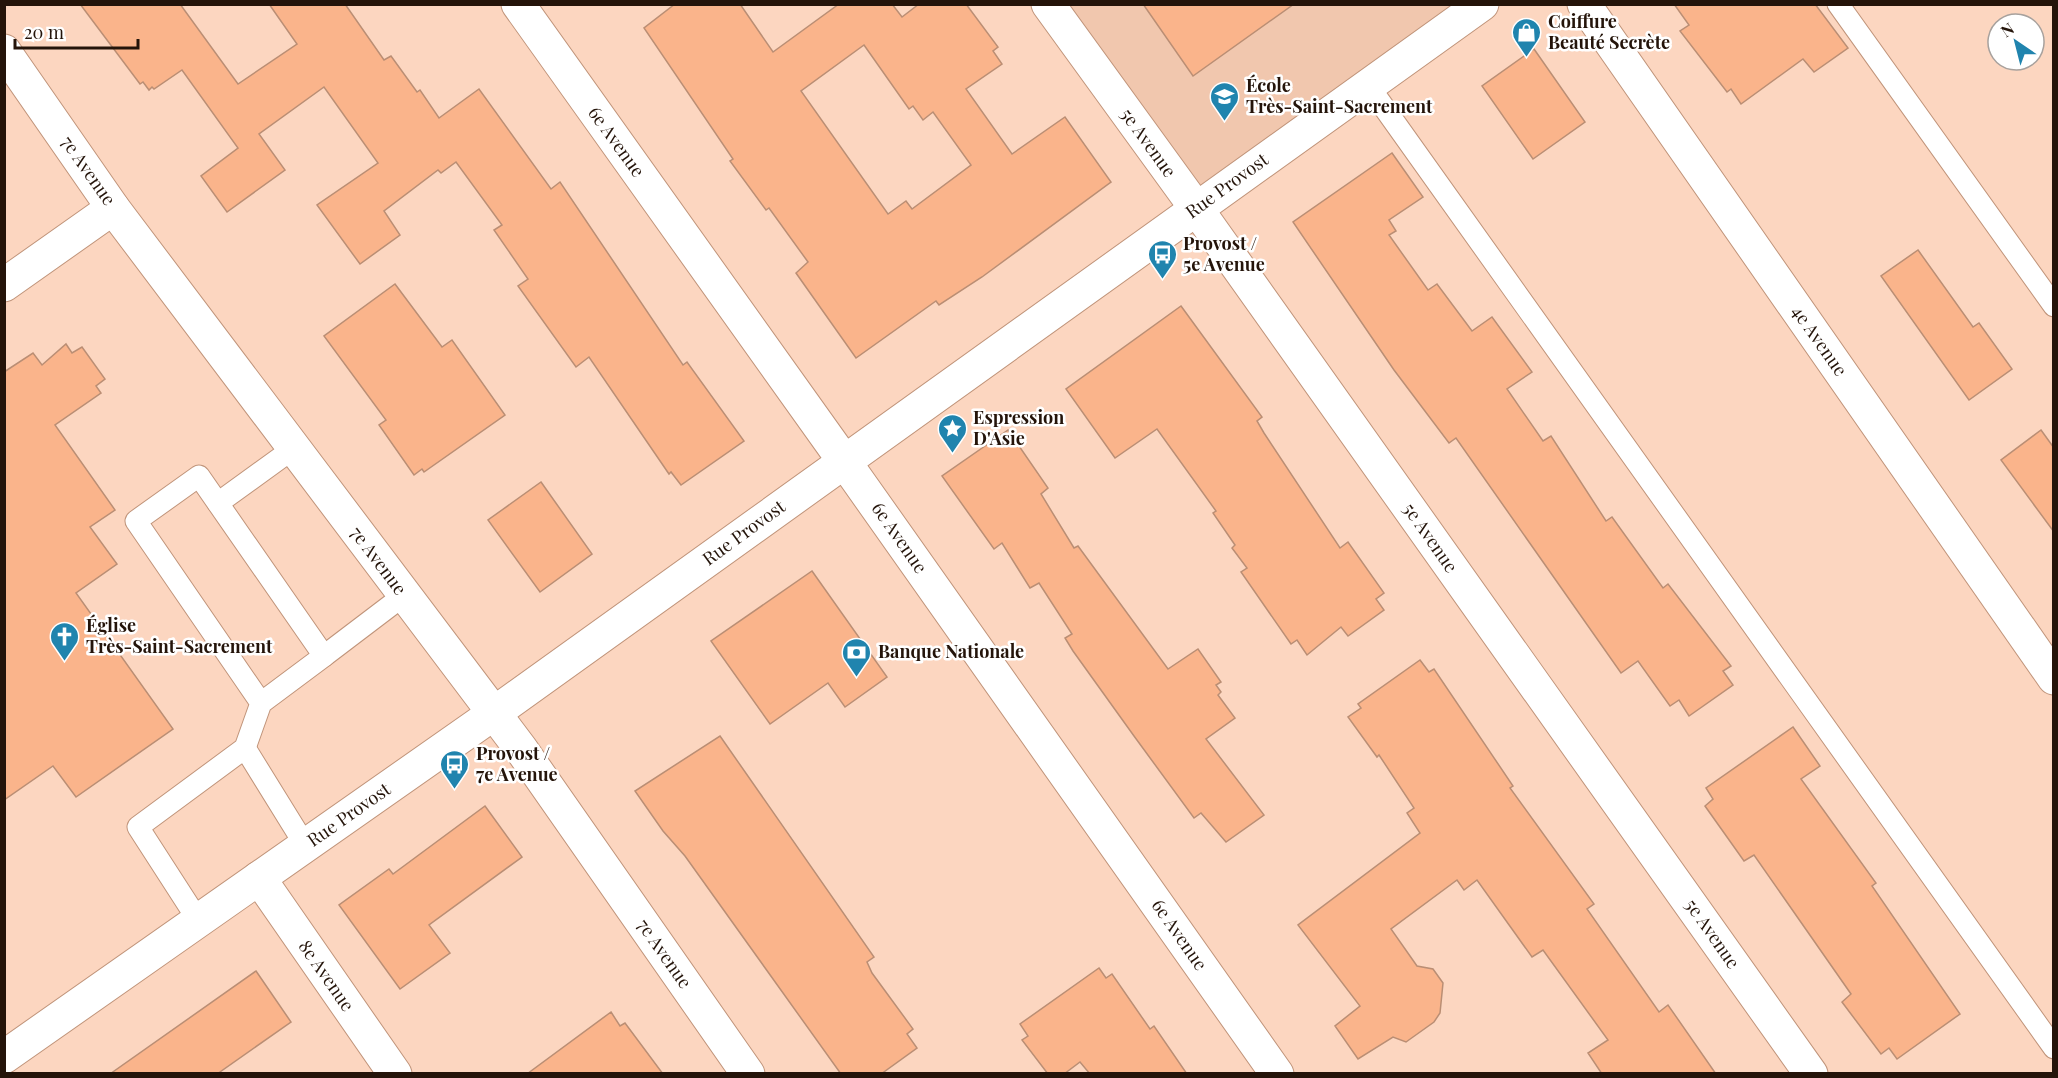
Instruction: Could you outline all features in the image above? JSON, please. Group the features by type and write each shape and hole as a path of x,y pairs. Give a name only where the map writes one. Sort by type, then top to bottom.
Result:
{"street":[{"name":"6e Avenue","path":"518,4 1277,1074"},
{"name":"5e Avenue","path":"1048,4 1196,208 1811,1074"},
{"name":"Rue Provost","path":"4,1057 493,714 1482,4"},
{"name":"4e Avenue","path":"1584,4 2054,678"},
{"name":"7e Avenue","path":"4,51 113,208 403,596 521,749 748,1074"},
{"path":"4,285 113,208"},
{"name":"8e Avenue","path":"259,878 395,1074"}],"lane":[{"path":"1838,4 2054,306"},
{"path":"1368,85 2054,1048"},
{"path":"218,503 294,448"},
{"path":"261,703 136,521 199,476 324,656"},
{"path":"198,920 138,827 245,748 261,703 403,596"},
{"path":"245,748 305,845"}],"shaded area":[{"name":"École Très-Saint-Sacrement","path":"1048,5 1481,5 1196,208"}],"building":[{"path":"80,4 180,4 238,84 297,44 269,4 345,4 384,60 391,56 417,92 420,90 439,118 479,89 551,189 560,182 683,365 687,362 744,441 681,485 671,472 669,474 589,357 576,367 518,286 528,279 494,230 502,225 456,162 441,173 438,170 384,211 400,235 360,264 317,205 378,163 324,87 259,134 285,170 227,212 201,176 238,148 182,70 149,90 143,82 140,84"},
{"path":"675,4 740,4 773,52 839,4 892,4 902,17 919,4 966,4 998,47 993,51 1002,64 966,89 1012,154 1065,117 1111,182 982,277 939,305 936,301 856,358 796,273 808,262 769,208 766,210 730,161 733,159 644,28","holes":["864,45 909,109 913,106 923,120 933,112 971,165 912,209 906,201 888,214 801,91"]},
{"path":"1143,4 1294,4 1193,76"},
{"path":"1674,4 1815,4 1848,48 1814,72 1803,59 1741,104 1731,89 1727,92 1680,31 1689,25"},
{"path":"1534,49 1585,122 1533,159 1482,86"},
{"path":"1392,153 1423,197 1389,220 1396,231 1389,235 1428,290 1437,284 1472,331 1492,317 1532,372 1507,389 1543,441 1551,436 1606,521 1612,517 1663,588 1668,584 1731,666 1723,671 1733,685 1689,716 1679,700 1670,706 1638,661 1621,673 1456,438 1449,443 1394,370 1293,222"},
{"path":"1918,250 1973,327 1979,323 2012,369 1969,400 1881,276"},
{"path":"395,284 442,347 452,340 505,415 424,472 422,469 414,475 379,425 386,420 324,336"},
{"path":"1181,306 1262,417 1257,421 1264,433 1340,548 1348,542 1384,593 1376,599 1384,610 1348,636 1341,627 1307,655 1297,640 1291,644 1241,572 1247,568 1232,548 1235,545 1213,513 1216,511 1157,429 1115,458 1066,389"},
{"name":"Église Très-Saint-Sacrement","path":"66,344 72,353 82,347 105,379 96,386 101,393 55,425 115,510 90,527 117,564 76,593 173,729 76,797 53,766 4,800 4,372 33,353 42,365"},
{"path":"1008,430 1048,488 1041,494 1074,548 1078,546 1168,669 1198,649 1221,682 1216,685 1221,692 1218,695 1235,718 1206,739 1264,815 1226,842 1201,813 1194,818 1134,736 1073,651 1065,638 1072,634 1039,583 1030,588 1002,543 994,549 942,476"},
{"path":"2041,430 2054,448 2054,532 2001,460"},
{"path":"541,482 592,554 540,592 488,520"},
{"path":"812,571 887,677 845,707 828,683 770,724 711,641"},
{"path":"1420,660 1429,672 1434,669 1513,786 1510,788 1594,904 1587,909 1659,1012 1668,1005 1716,1074 1602,1074 1588,1053 1608,1040 1543,950 1532,957 1477,880 1464,890 1457,880 1391,929 1417,966 1433,969 1443,983 1440,1013 1434,1022 1406,1042 1393,1037 1358,1059 1335,1026 1360,1006 1298,925 1420,833 1407,813 1414,808 1379,755 1377,757 1348,717 1361,708 1358,704"},
{"path":"1793,727 1820,766 1801,779 1876,883 1872,886 1960,1014 1897,1059 1889,1048 1881,1054 1842,1002 1851,994 1754,855 1744,861 1705,806 1713,799 1706,788"},
{"path":"720,736 874,957 867,962 872,973 913,1029 907,1034 917,1048 881,1074 841,1074 685,856 663,831 635,791"},
{"path":"485,806 522,857 429,925 450,953 400,989 339,905 389,869 393,874"},
{"path":"1099,968 1106,978 1112,974 1150,1029 1154,1026 1187,1074 1090,1074 1080,1062 1064,1074 1048,1074 1022,1040 1028,1036 1020,1024"},
{"path":"256,971 291,1022 217,1074 110,1074"},
{"path":"611,1012 620,1026 625,1023 663,1074 527,1074"}],"place":[{"name":"Coiffure Beauté Secrète","path":"1527,58"},
{"name":"École Très-Saint-Sacrement","path":"1225,122"},
{"name":"Provost / 5e Avenue","path":"1162,280"},
{"name":"Espression D'Asie","path":"952,454"},
{"name":"Église Très-Saint-Sacrement","path":"65,662"},
{"name":"Banque Nationale","path":"857,678"},
{"name":"Provost / 7e Avenue","path":"455,790"}]}
